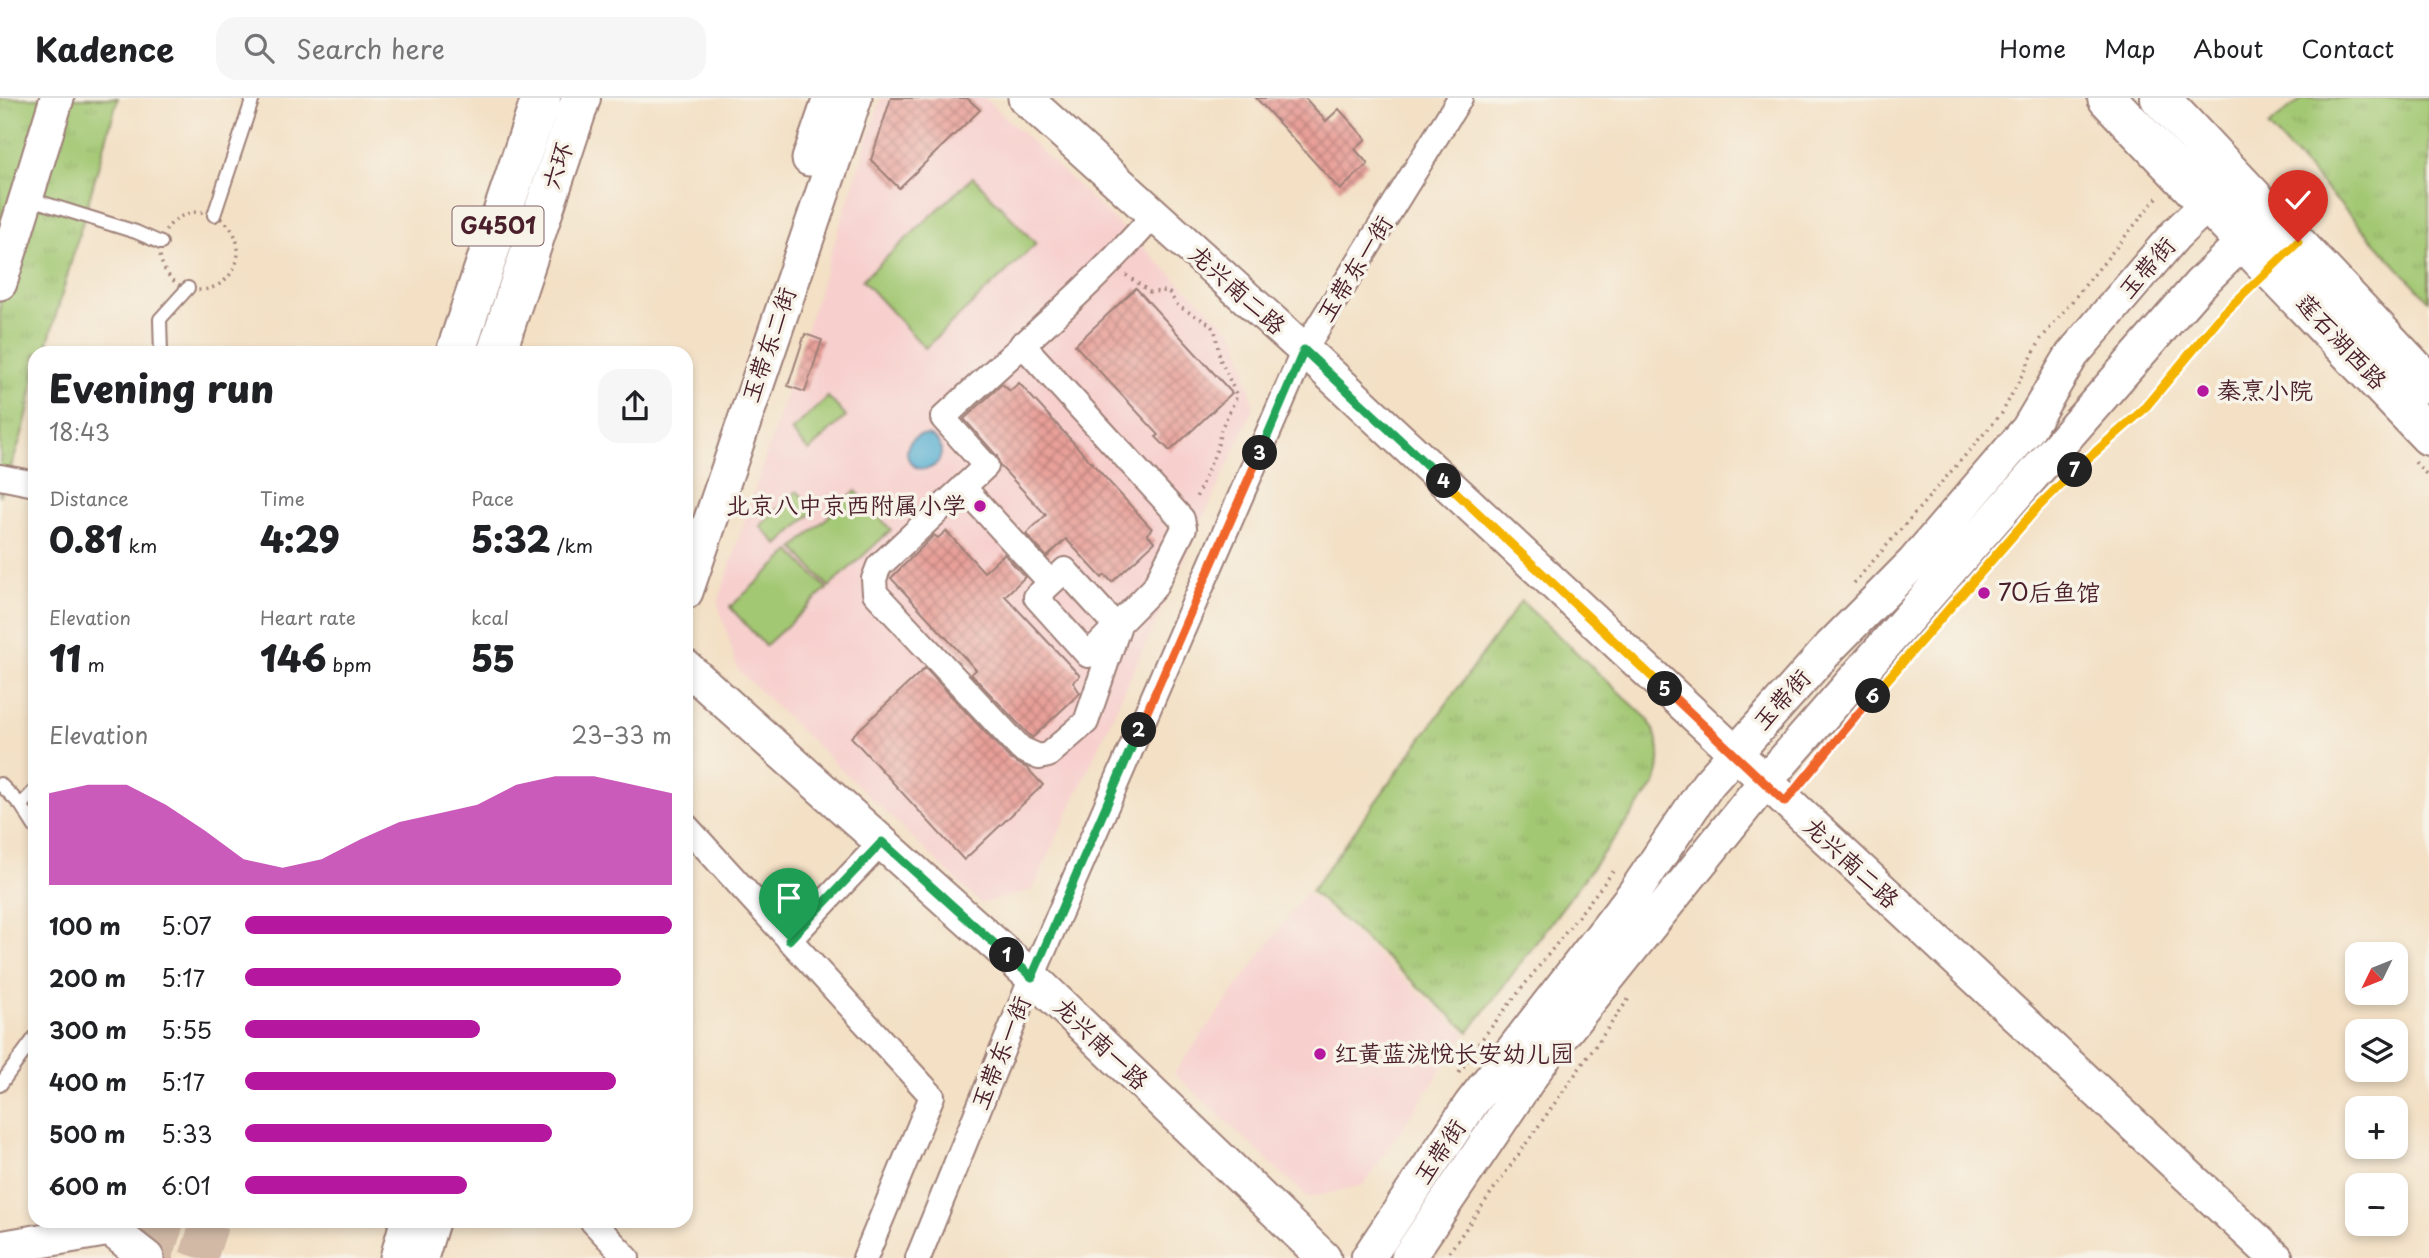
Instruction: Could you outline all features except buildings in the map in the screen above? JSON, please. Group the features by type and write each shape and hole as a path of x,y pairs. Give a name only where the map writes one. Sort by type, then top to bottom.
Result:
{"main road":[{"name":"六环","path":"458,346 541,98"},
{"name":"六环","path":"499,346 581,98"},
{"name":"莲石湖西路","path":"2107,98 2429,436"},
{"name":"莲石湖西路","path":"2160,98 2272,213 2429,384"}],"street":[{"path":"0,283 57,98"},
{"name":"玉带东二街","path":"693,501 830,98"},
{"name":"玉带东二街","path":"693,572 855,98"},
{"name":"龙兴南二路","path":"1025,98 1304,350 1763,783 2276,1258"},
{"name":"玉带东一街","path":"918,1258 1032,977 1304,350 1460,98"},
{"name":"玉带街","path":"1368,1258 1472,1104 1633,895 1708,784 1831,646 1922,553 2028,429 2072,355 2175,235 2236,176"},
{"name":"玉带街","path":"1408,1258 1539,1064 1763,783 2199,285 2272,213"},
{"path":"1118,628 1086,722 1048,755 1039,757 1021,748 883,616 875,593 874,579 879,566 986,466 943,418 1111,260 1153,216"},
{"path":"1022,344 1182,519 1184,527 1154,588 1118,628 1088,655 1036,597 1065,570 1118,628"},
{"path":"0,477 28,483"},
{"path":"963,487 1051,583"},
{"name":"龙兴南一路","path":"693,673 1032,977 1324,1258"},
{"path":"693,834 933,1096 865,1258"},
{"path":"789,940 882,842"},
{"path":"397,1258 405,1228"},
{"path":"421,1258 430,1228"},
{"path":"599,1228 627,1258"},
{"path":"0,1248 110,1229 147,1258"}],"lane":[{"path":"214,215 253,98"},
{"path":"26,198 136,232 161,243"},
{"path":"161,346 160,319 188,288"},
{"path":"0,784 28,817"},
{"path":"20,805 28,797"},
{"path":"0,1085 28,1047"}],"path":[{"path":"204,212 214,215 232,230 237,241 236,265 230,275 211,288 188,288 169,275 163,265 161,243 165,232 181,216 204,212"},
{"path":"1111,260 1130,280 1150,292 1168,291 1187,313 1210,324 1215,331 1220,359 1234,384 1237,396 1234,405 1221,429 1217,449 1184,527"},
{"path":"2072,472 2143,410 2223,314 2271,268"},
{"path":"1445,1258 1632,993"}],"shaded area":[{"name":"北京八中京西附属小学","path":"881,98 985,98 1238,337 1254,408 1033,890 981,904 738,670 718,603"},
{"name":"红黄蓝泷悦长安幼儿园","path":"1306,892 1466,1034 1364,1185 1308,1198 1174,1073"}],"green space":[{"path":"0,98 118,98 47,346 28,346 28,412 0,496"},
{"path":"2303,98 2429,98 2429,301 2268,126"},
{"path":"973,177 1036,244 925,348 862,280"},
{"path":"828,397 846,416 809,451 791,431"},
{"path":"797,491 815,510 778,545 760,526"},
{"path":"856,491 891,530 829,587 794,548"},
{"path":"791,551 827,589 765,646 730,607"},
{"path":"1521,601 1648,719 1658,743 1659,766 1655,784 1469,1032 1311,891"}],"water":[{"path":"924,435 936,440 941,452 936,464 924,469 912,464 907,452 912,440"}],"tunnel":[{"path":"153,1258 163,1228"},
{"path":"198,1258 208,1228"}],"place":[{"name":"秦烹小院","path":"2203,391"},
{"name":"北京八中京西附属小学","path":"980,506"},
{"name":"70后鱼馆","path":"1984,593"},
{"name":"红黄蓝泷悦长安幼儿园","path":"1320,1054"}],"route":[{"path":"789,940 882,842 1032,977 1304,350 1785,802 1812,767 2037,508 2072,472 2118,435 2143,410 2223,314 2298,242"}]}
